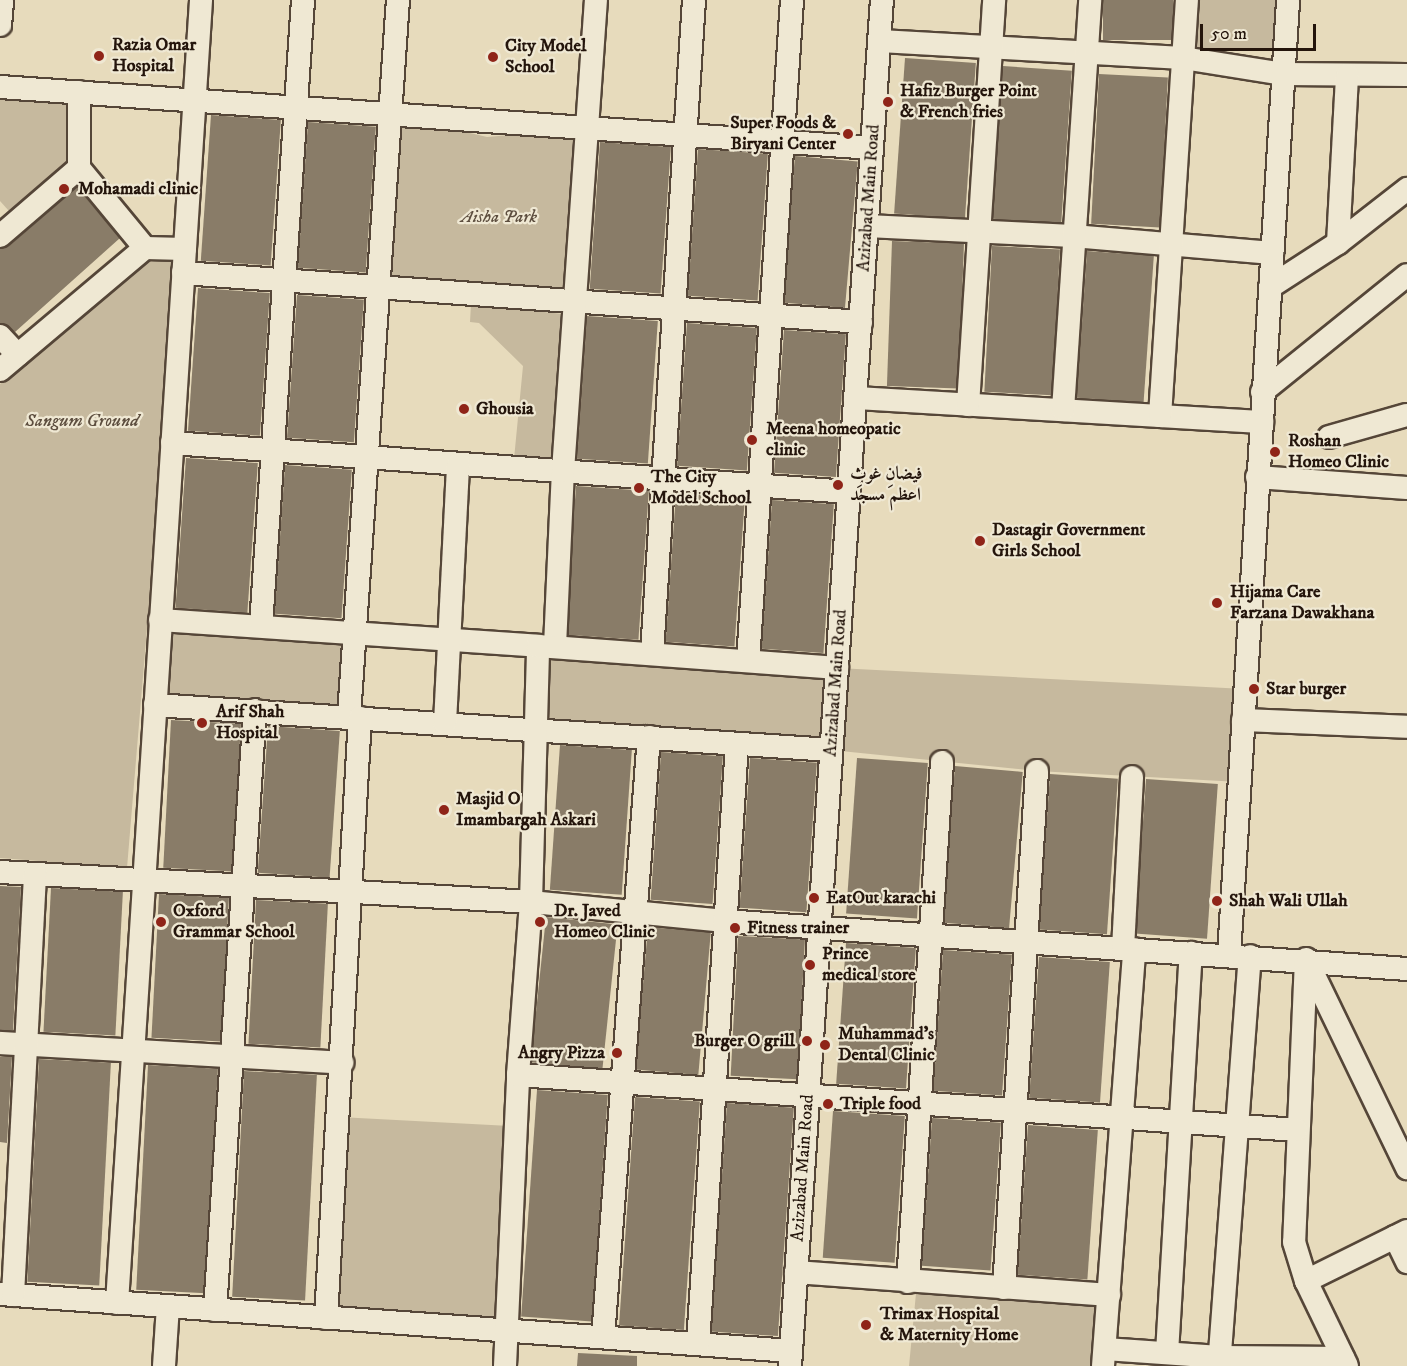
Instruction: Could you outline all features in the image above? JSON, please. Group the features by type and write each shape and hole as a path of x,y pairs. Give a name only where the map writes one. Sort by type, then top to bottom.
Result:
{"street":[{"path":"0,26 2,0"},
{"path":"117,1303 201,0"},
{"path":"261,626 303,0"},
{"path":"326,1317 350,892 355,632 398,0"},
{"path":"505,1366 518,1075 531,902 535,728 547,646 563,471 596,0"},
{"path":"652,653 675,309 683,132 694,0"},
{"path":"748,661 792,0"},
{"name":"Azizabad Main Road","path":"790,1358 882,0"},
{"path":"968,405 977,231 994,0"},
{"path":"1063,410 1072,236 1090,0"},
{"path":"1160,416 1169,243 1187,0"},
{"path":"1220,1362 1239,1126 1243,720 1288,0"},
{"path":"880,41 1183,58 1283,74 1407,75"},
{"path":"1338,243 1347,75"},
{"path":"0,87 586,128 683,132 872,148"},
{"path":"79,92 79,168 145,249"},
{"path":"0,236 79,168"},
{"path":"1270,287 1338,243 1407,189"},
{"path":"867,226 1072,236 1272,253"},
{"path":"0,370 145,249 185,249"},
{"path":"183,273 861,322"},
{"path":"1262,392 1407,275"},
{"path":"0,336 18,355"},
{"path":"855,398 1262,422"},
{"path":"1329,436 1407,415"},
{"path":"172,443 849,492"},
{"path":"446,723 458,464"},
{"path":"1257,477 1407,488"},
{"path":"160,620 652,653 837,668"},
{"path":"155,705 535,728 831,750"},
{"path":"215,1310 255,710"},
{"path":"1243,720 1407,727"},
{"path":"603,1337 649,738"},
{"path":"698,1344 737,744"},
{"path":"908,1282 942,762"},
{"path":"1004,1288 1037,771"},
{"path":"1132,777 1122,1118 1104,1358 1167,1353 1220,1362 1345,1362 1306,1281 1294,1242 1296,1130 1306,959"},
{"path":"0,872 531,902 724,921 1306,959 1407,969"},
{"path":"35,875 29,1044 6,1295 698,1344 790,1358"},
{"path":"1167,1353 1191,953"},
{"path":"1306,959 1407,1168"},
{"path":"0,1043 232,1060 342,1063"},
{"path":"518,1075 1296,1130"},
{"path":"1306,1281 1401,1234 1407,1262"},
{"path":"796,1272 1108,1295"},
{"path":"164,1366 168,1306"}],"green space":[{"path":"1196,0 1278,0 1278,50 1196,50"},
{"path":"0,87 79,92 79,168 18,221 0,201"},
{"name":"Aisha Park","path":"390,114 487,137 586,128 574,302 378,288"},
{"name":"Sangum Ground","path":"146,256 178,257 127,868 0,858 0,384"},
{"path":"471,304 563,314 551,461 514,459 523,366 479,323 470,322"},
{"path":"160,620 355,634 349,718 154,705"},
{"path":"539,646 837,668 1245,689 1240,782 1037,771 831,750 535,728"},
{"path":"339,1117 516,1126 505,1327 328,1318"},
{"path":"917,1283 1109,1295 1104,1366 909,1366"}],"building":[{"path":"1103,0 1173,0 1173,40 1103,40"},
{"path":"905,58 976,63 965,219 894,214"},
{"path":"1003,66 1072,71 1061,223 992,219"},
{"path":"1099,74 1168,78 1160,227 1091,224"},
{"path":"211,115 281,120 271,266 201,261"},
{"path":"308,122 376,127 366,272 298,268"},
{"path":"600,142 671,147 661,294 590,289"},
{"path":"698,149 768,154 758,301 688,296"},
{"path":"795,156 858,161 845,308 782,302"},
{"path":"77,187 120,238 15,332 0,323 0,249 9,246"},
{"path":"892,241 964,244 959,388 887,386"},
{"path":"992,246 1060,250 1052,395 984,392"},
{"path":"1087,251 1154,256 1144,402 1077,398"},
{"path":"198,288 270,293 260,436 188,431"},
{"path":"297,295 364,300 354,442 287,438"},
{"path":"587,316 658,321 648,464 577,459"},
{"path":"687,323 757,328 747,471 677,466"},
{"path":"784,330 846,334 836,477 774,473"},
{"path":"186,458 258,463 247,613 176,608"},
{"path":"285,465 352,470 341,618 275,614"},
{"path":"576,486 649,491 638,640 566,635"},
{"path":"676,493 745,498 734,646 666,642"},
{"path":"772,500 834,504 823,653 762,649"},
{"path":"171,720 241,724 233,871 163,868"},
{"path":"268,726 340,731 330,878 258,873"},
{"path":"560,745 632,750 622,895 550,890"},
{"path":"661,752 723,756 713,904 651,900"},
{"path":"750,758 817,763 806,912 740,908"},
{"path":"857,758 928,763 917,919 846,914"},
{"path":"955,766 1023,772 1009,928 941,922"},
{"path":"1050,774 1118,779 1107,934 1039,930"},
{"path":"1146,779 1218,784 1207,939 1135,934"},
{"path":"0,886 21,887 13,1030 0,1030"},
{"path":"51,888 123,892 115,1036 43,1032"},
{"path":"159,894 229,898 221,1041 151,1038"},
{"path":"256,900 328,904 320,1048 248,1044"},
{"path":"546,917 618,925 602,1070 531,1062"},
{"path":"648,927 711,932 698,1075 636,1069"},
{"path":"738,936 805,940 798,1079 731,1076"},
{"path":"846,943 916,948 906,1089 836,1084"},
{"path":"943,950 1012,955 1002,1095 933,1091"},
{"path":"1039,957 1110,962 1100,1103 1029,1098"},
{"path":"0,1057 12,1057 7,1143 0,1142"},
{"path":"39,1059 111,1063 99,1285 27,1282"},
{"path":"148,1065 218,1069 206,1293 136,1290"},
{"path":"244,1071 317,1075 305,1301 232,1297"},
{"path":"537,1090 608,1095 592,1321 521,1316"},
{"path":"635,1097 700,1102 684,1330 619,1325"},
{"path":"727,1103 794,1108 778,1336 711,1331"},
{"path":"833,1111 905,1116 895,1263 823,1258"},
{"path":"932,1118 1001,1123 991,1270 922,1266"},
{"path":"1028,1125 1098,1130 1087,1280 1018,1275"},
{"path":"578,1353 637,1356 637,1366 577,1366"}],"place":[{"name":"Razia Omar Hospital","path":"99,56"},
{"name":"City Model School","path":"493,57"},
{"name":"Hafiz Burger Point & French fries","path":"888,102"},
{"name":"Super Foods & Biryani Center","path":"848,134"},
{"name":"Mohamadi clinic","path":"64,189"},
{"name":"Ghousia","path":"464,409"},
{"name":"Meena homeopatic clinic","path":"752,440"},
{"name":"Roshan Homeo Clinic","path":"1275,452"},
{"name":"فیضانِ غوثِ اعظم مسجد","path":"838,485"},
{"name":"The City Model School","path":"639,488"},
{"name":"Dastagir Government Girls School","path":"980,541"},
{"name":"Hijama Care Farzana Dawakhana","path":"1217,603"},
{"name":"Star burger","path":"1254,689"},
{"name":"Arif Shah Hospital","path":"202,723"},
{"name":"Masjid O Imambargah Askari","path":"444,810"},
{"name":"EatOut karachi","path":"814,898"},
{"name":"Shah Wali Ullah","path":"1217,901"},
{"name":"Oxford Grammar School","path":"161,922"},
{"name":"Dr. Javed Homeo Clinic","path":"540,922"},
{"name":"Fitness trainer","path":"735,928"},
{"name":"Prince medical store","path":"810,965"},
{"name":"Burger O grill","path":"807,1041"},
{"name":"Muhammad's Dental Clinic","path":"825,1045"},
{"name":"Angry Pizza","path":"617,1053"},
{"name":"Triple food","path":"828,1104"},
{"name":"Trimax Hospital & Maternity Home","path":"866,1325"}]}
